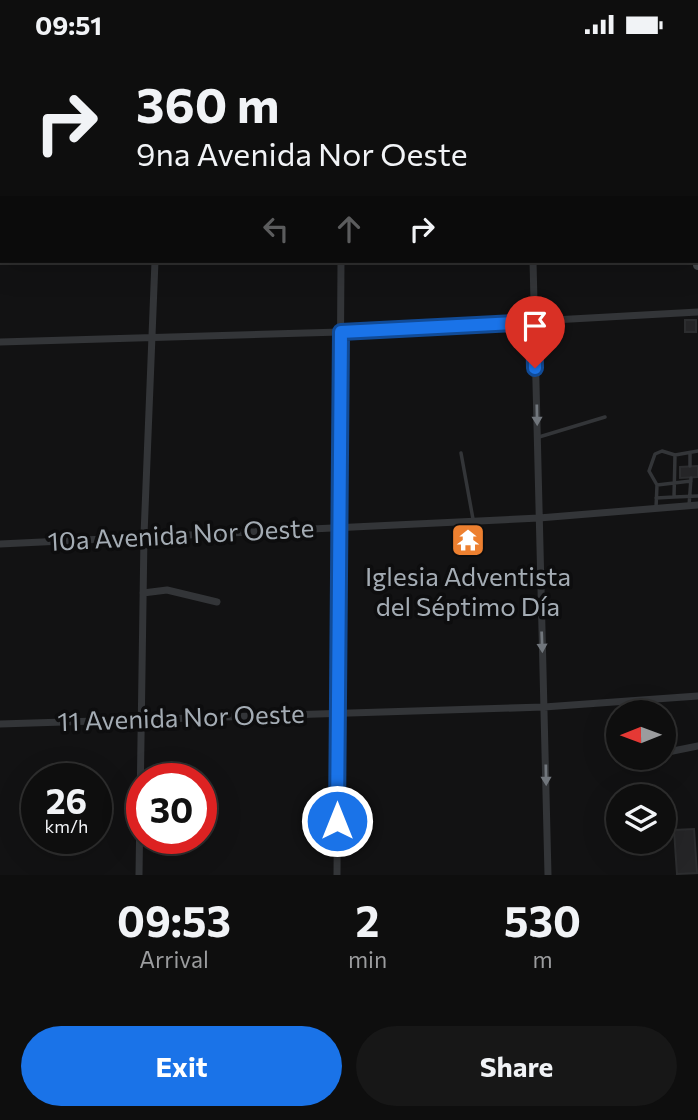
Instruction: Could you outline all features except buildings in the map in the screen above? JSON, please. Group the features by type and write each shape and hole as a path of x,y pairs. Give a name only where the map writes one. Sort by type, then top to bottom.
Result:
{"street":[{"path":"139,875 144,535 155,263"},
{"path":"337,875 341,263"},
{"path":"533,263 548,875"},
{"path":"0,342 341,332 698,312"},
{"name":"10a Avenida Nor Oeste","path":"0,544 539,518 698,505"},
{"path":"143,593 167,590 217,602"},
{"name":"11 Avenida Nor Oeste","path":"0,724 142,717 544,707 698,696"},
{"path":"676,750 698,746"}],"lane":[{"path":"537,437 605,417"},
{"path":"657,508 657,485 649,471 655,454 662,451 675,455 698,451"},
{"path":"461,453 473,521"},
{"path":"690,466 691,453"},
{"path":"674,497 675,455"},
{"path":"657,485 691,479 689,506"},
{"path":"656,498 698,496"}],"place":[{"name":"Iglesia Adventista del Séptimo Día","path":"468,540"}],"route":[{"path":"337,821 341,332 534,322 535,368"}]}
